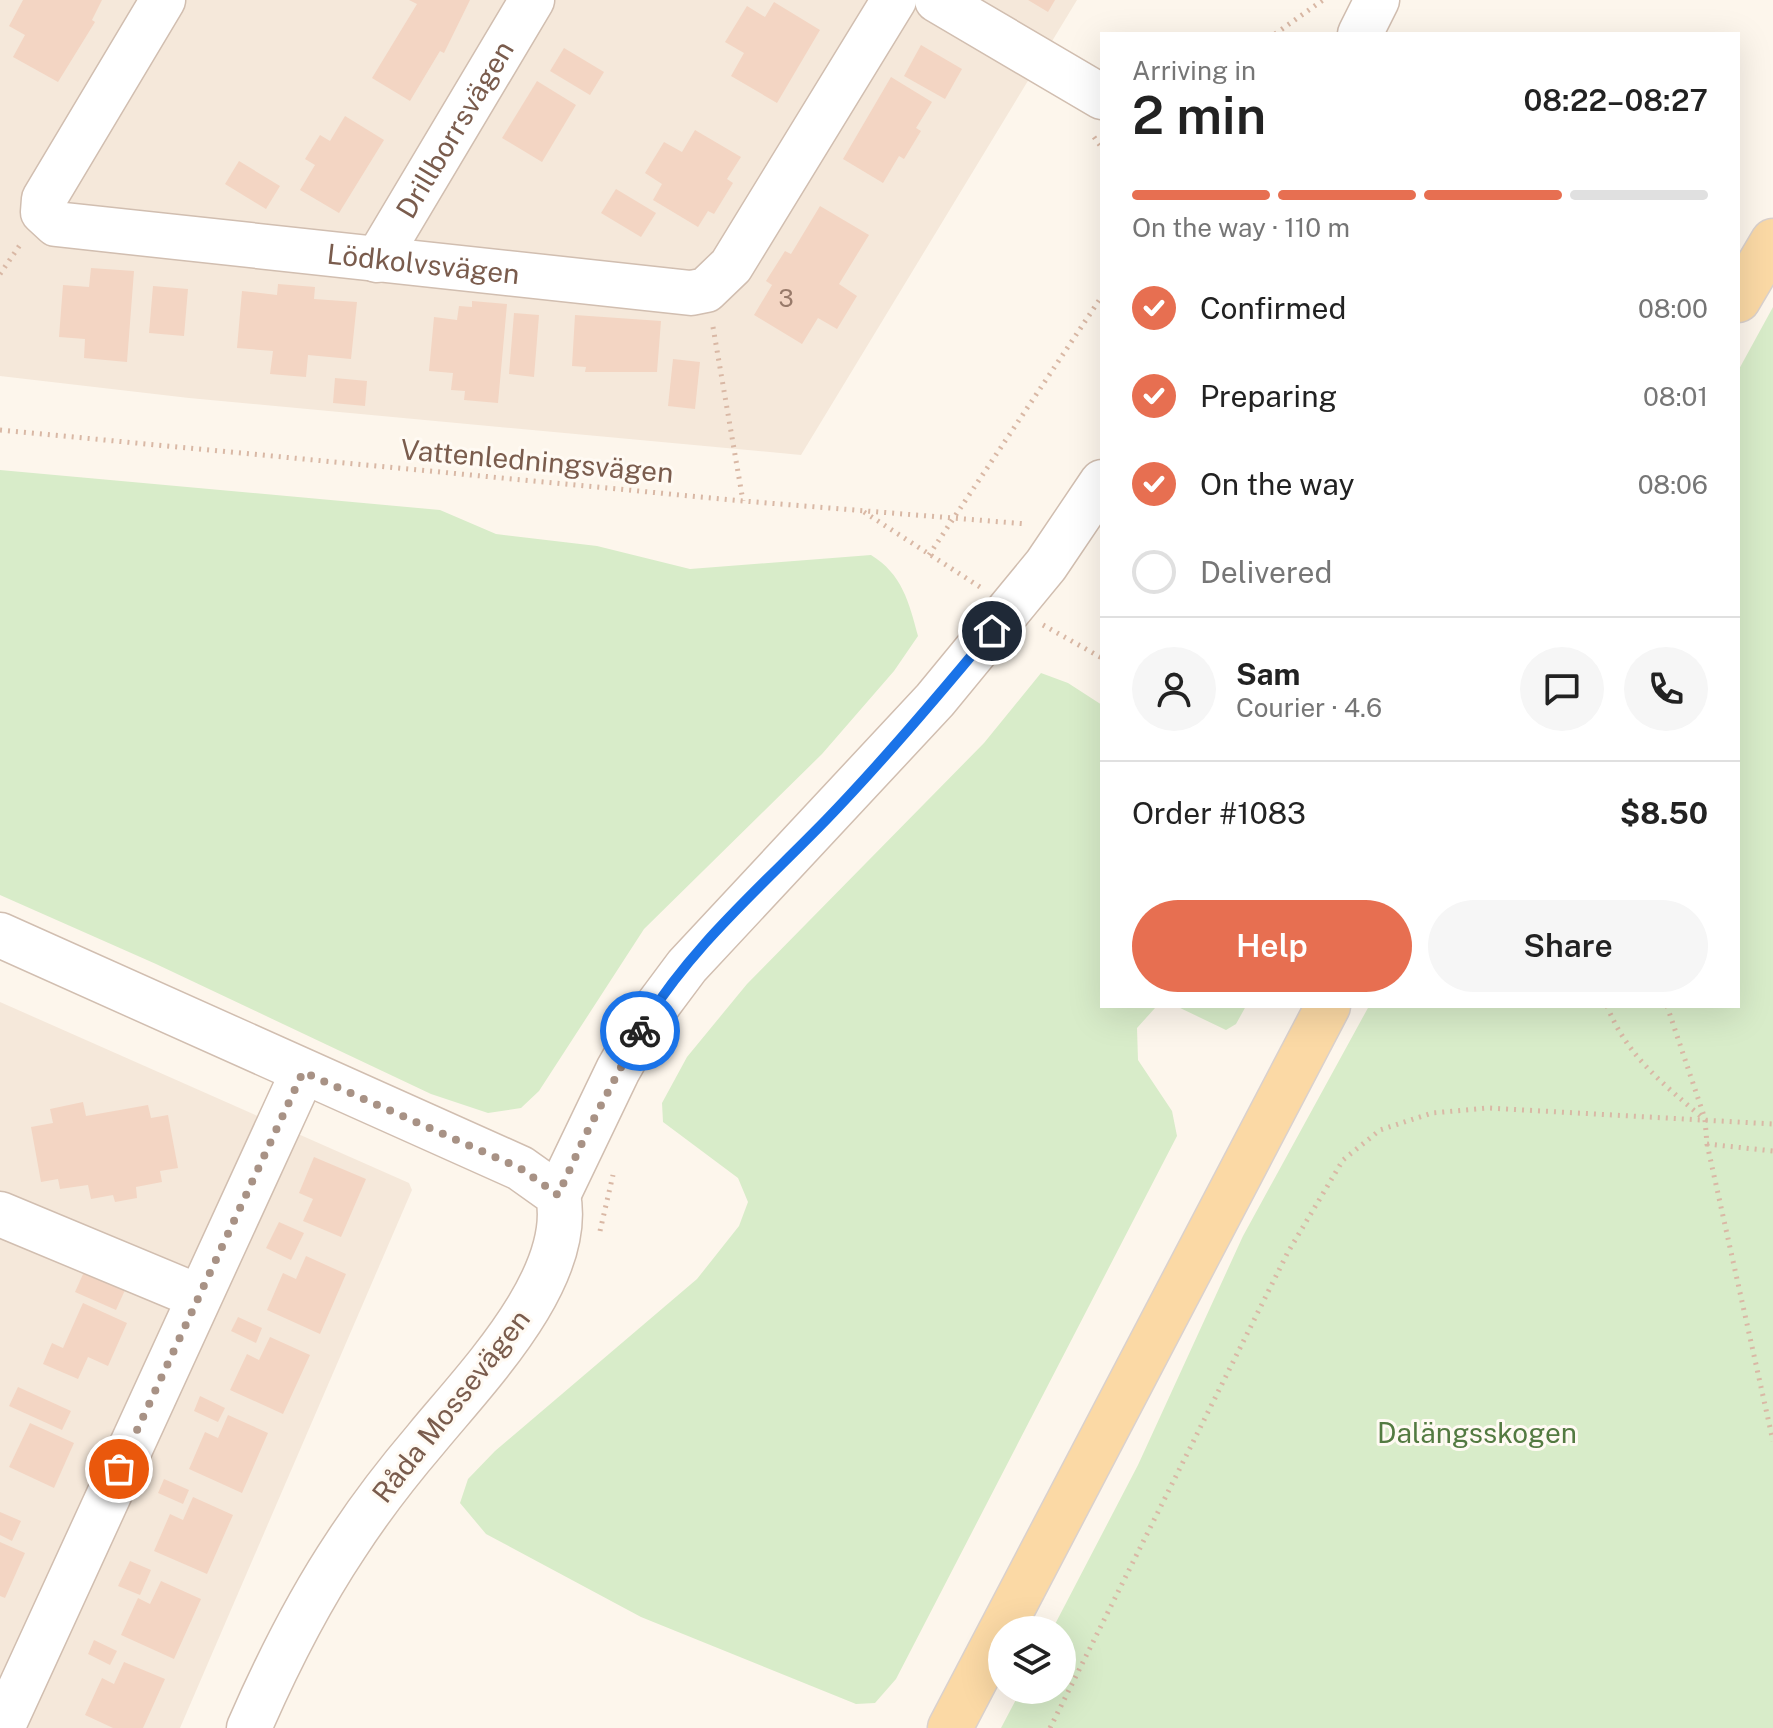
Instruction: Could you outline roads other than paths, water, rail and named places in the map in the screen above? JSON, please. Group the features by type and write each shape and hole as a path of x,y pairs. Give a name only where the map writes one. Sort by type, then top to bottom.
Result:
{"main road":[{"path":"1740,297 1773,241"},
{"path":"950,1728 1327,1008"}],"street":[{"name":"Lödkolvsvägen","path":"163,0 44,199 43,212 48,219 79,229 691,293 706,290 731,266 894,0"},
{"name":"Drillborrsvägen","path":"377,260 532,0"},
{"path":"937,0 1100,96"},
{"path":"1361,32 1377,0"},
{"path":"0,935 520,1168 558,1195 618,1070 646,1021 687,966 740,906 848,796 1028,623 1046,565 1100,485"},
{"path":"2,1728 197,1296 303,1072"},
{"name":"Råda Mossevägen","path":"249,1728 302,1618 344,1547 384,1490 507,1340 533,1299 557,1242 562,1215 558,1195"},
{"path":"0,1214 197,1296"}],"park label":[{"name":"Dalängsskogen","path":"1477,1433"}]}
